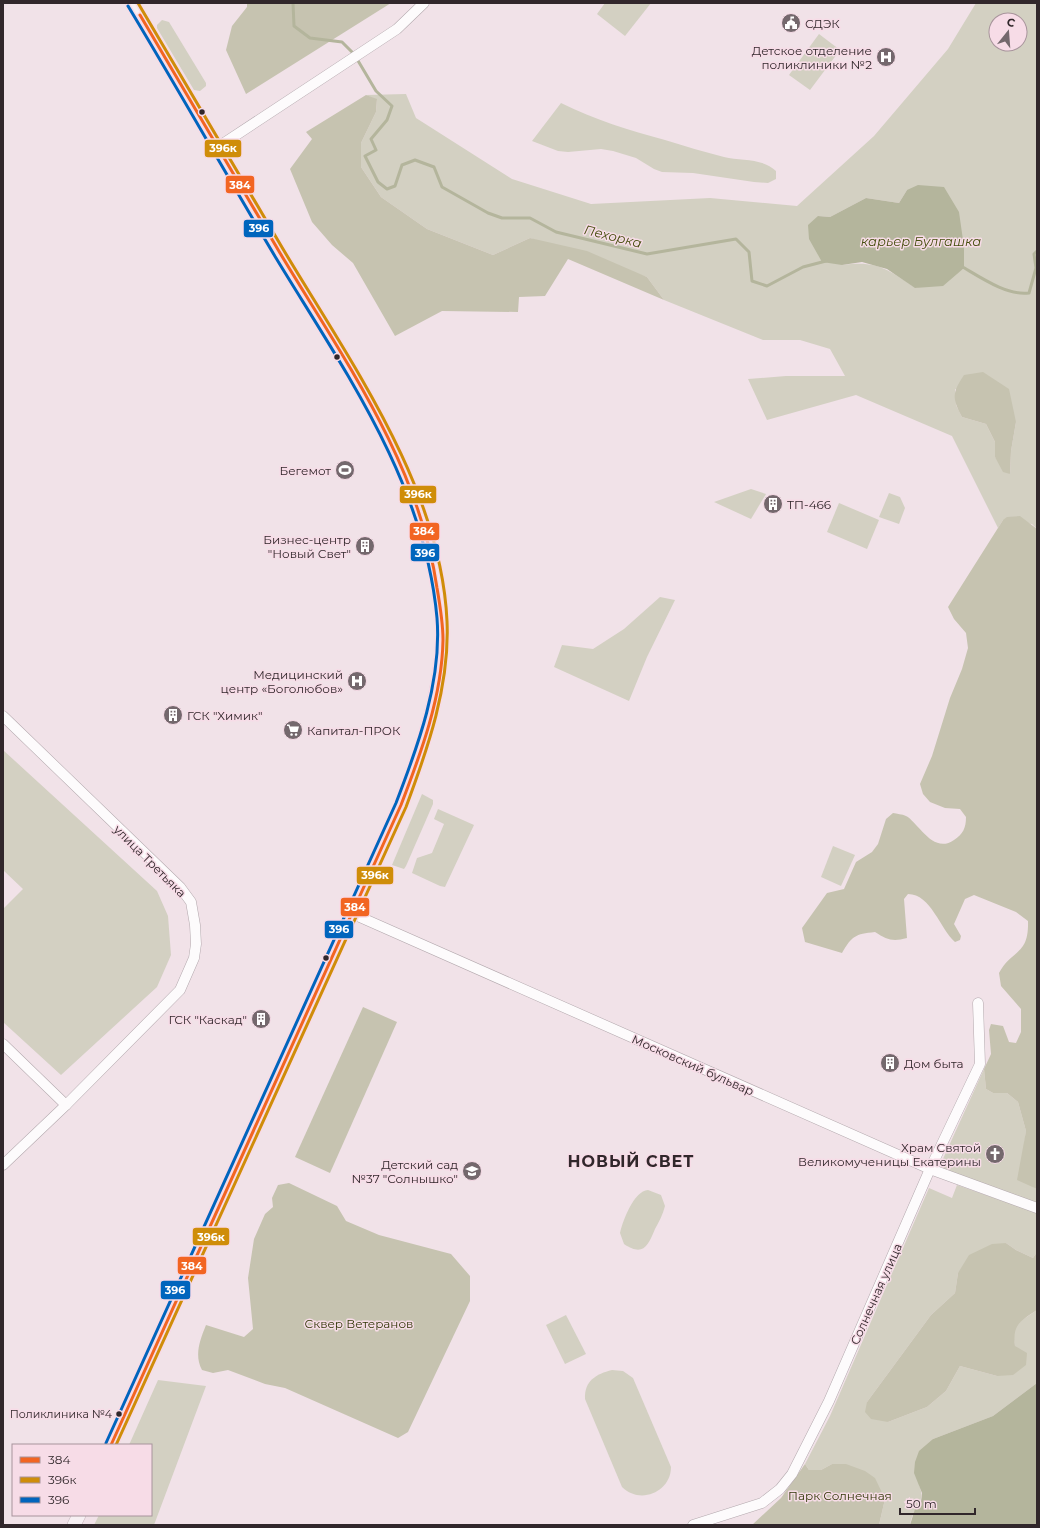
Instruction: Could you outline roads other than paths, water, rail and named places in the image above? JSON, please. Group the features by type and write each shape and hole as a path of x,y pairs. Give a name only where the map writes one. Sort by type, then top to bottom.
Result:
{"main road":[{"path":"110,1444 353,914 409,785 432,708 440,668 442,628 437,584 427,534 405,473 385,430 341,352 296,280 132,3"},
{"path":"74,1525 78,1516"}],"street":[{"path":"218,147 397,29 424,3"},
{"name":"улица Третьяка","path":"3,716 180,887 191,902 195,924 196,944 194,958 180,990 66,1105 3,1165"},
{"name":"Московский бульвар","path":"353,914 930,1169 1037,1208"},
{"name":"Солнечная улица","path":"693,1525 762,1503 780,1489 792,1474 829,1401 930,1169 980,1064 978,1002"},
{"path":"3,1044 66,1105"}],"water":[{"name":"карьер Булгашка","path":"918,185 944,187 959,212 964,247 964,268 943,286 915,288 887,269 862,262 842,265 822,262 809,239 808,225 818,216 830,217 866,198 899,203 907,190"},
{"path":"1037,1383 1037,1525 910,1525 915,1509 921,1502 922,1493 914,1473 915,1462 919,1451 933,1439 993,1416"}],"waterway":[{"name":"Пехорка","path":"293,3 294,26 310,38 342,42 354,54"},
{"name":"Пехорка","path":"357,59 376,91 392,106 387,120 371,139 376,150 365,156 378,182 387,189 395,186 402,165 415,160 434,167 442,187 488,213 502,218 530,218 556,232 647,254 736,239 749,252 752,281 767,286 803,267 826,261"},
{"name":"Пехорка","path":"961,266 1003,289 1012,292 1029,293 1036,268 1034,254 1037,251"}],"place":[{"name":"СДЭК","path":"791,23"},
{"name":"Детское отделение поликлиники №2","path":"886,57"},
{"name":"Бегемот","path":"345,470"},
{"name":"ТП-466","path":"773,504"},
{"name":"Бизнес-центр \"Новый Свет\"","path":"365,546"},
{"name":"Медицинский центр «Боголюбов»","path":"357,681"},
{"name":"ГСК \"Химик\"","path":"173,715"},
{"name":"Капитал-ПРОК","path":"293,730"},
{"name":"ГСК \"Каскад\"","path":"261,1019"},
{"name":"Дом быта","path":"890,1063"},
{"name":"Храм Святой Великомученицы Екатерины","path":"995,1154"},
{"name":"Детский сад №37 \"Солнышко\"","path":"472,1171"},
{"name":"Поликлиника №4","path":"119,1414"}],"district":[{"name":"НОВЫЙ СВЕТ","path":"631,1161"}],"park label":[{"name":"Сквер Ветеранов","path":"359,1323"},
{"name":"Парк Солнечная","path":"840,1495"}]}
